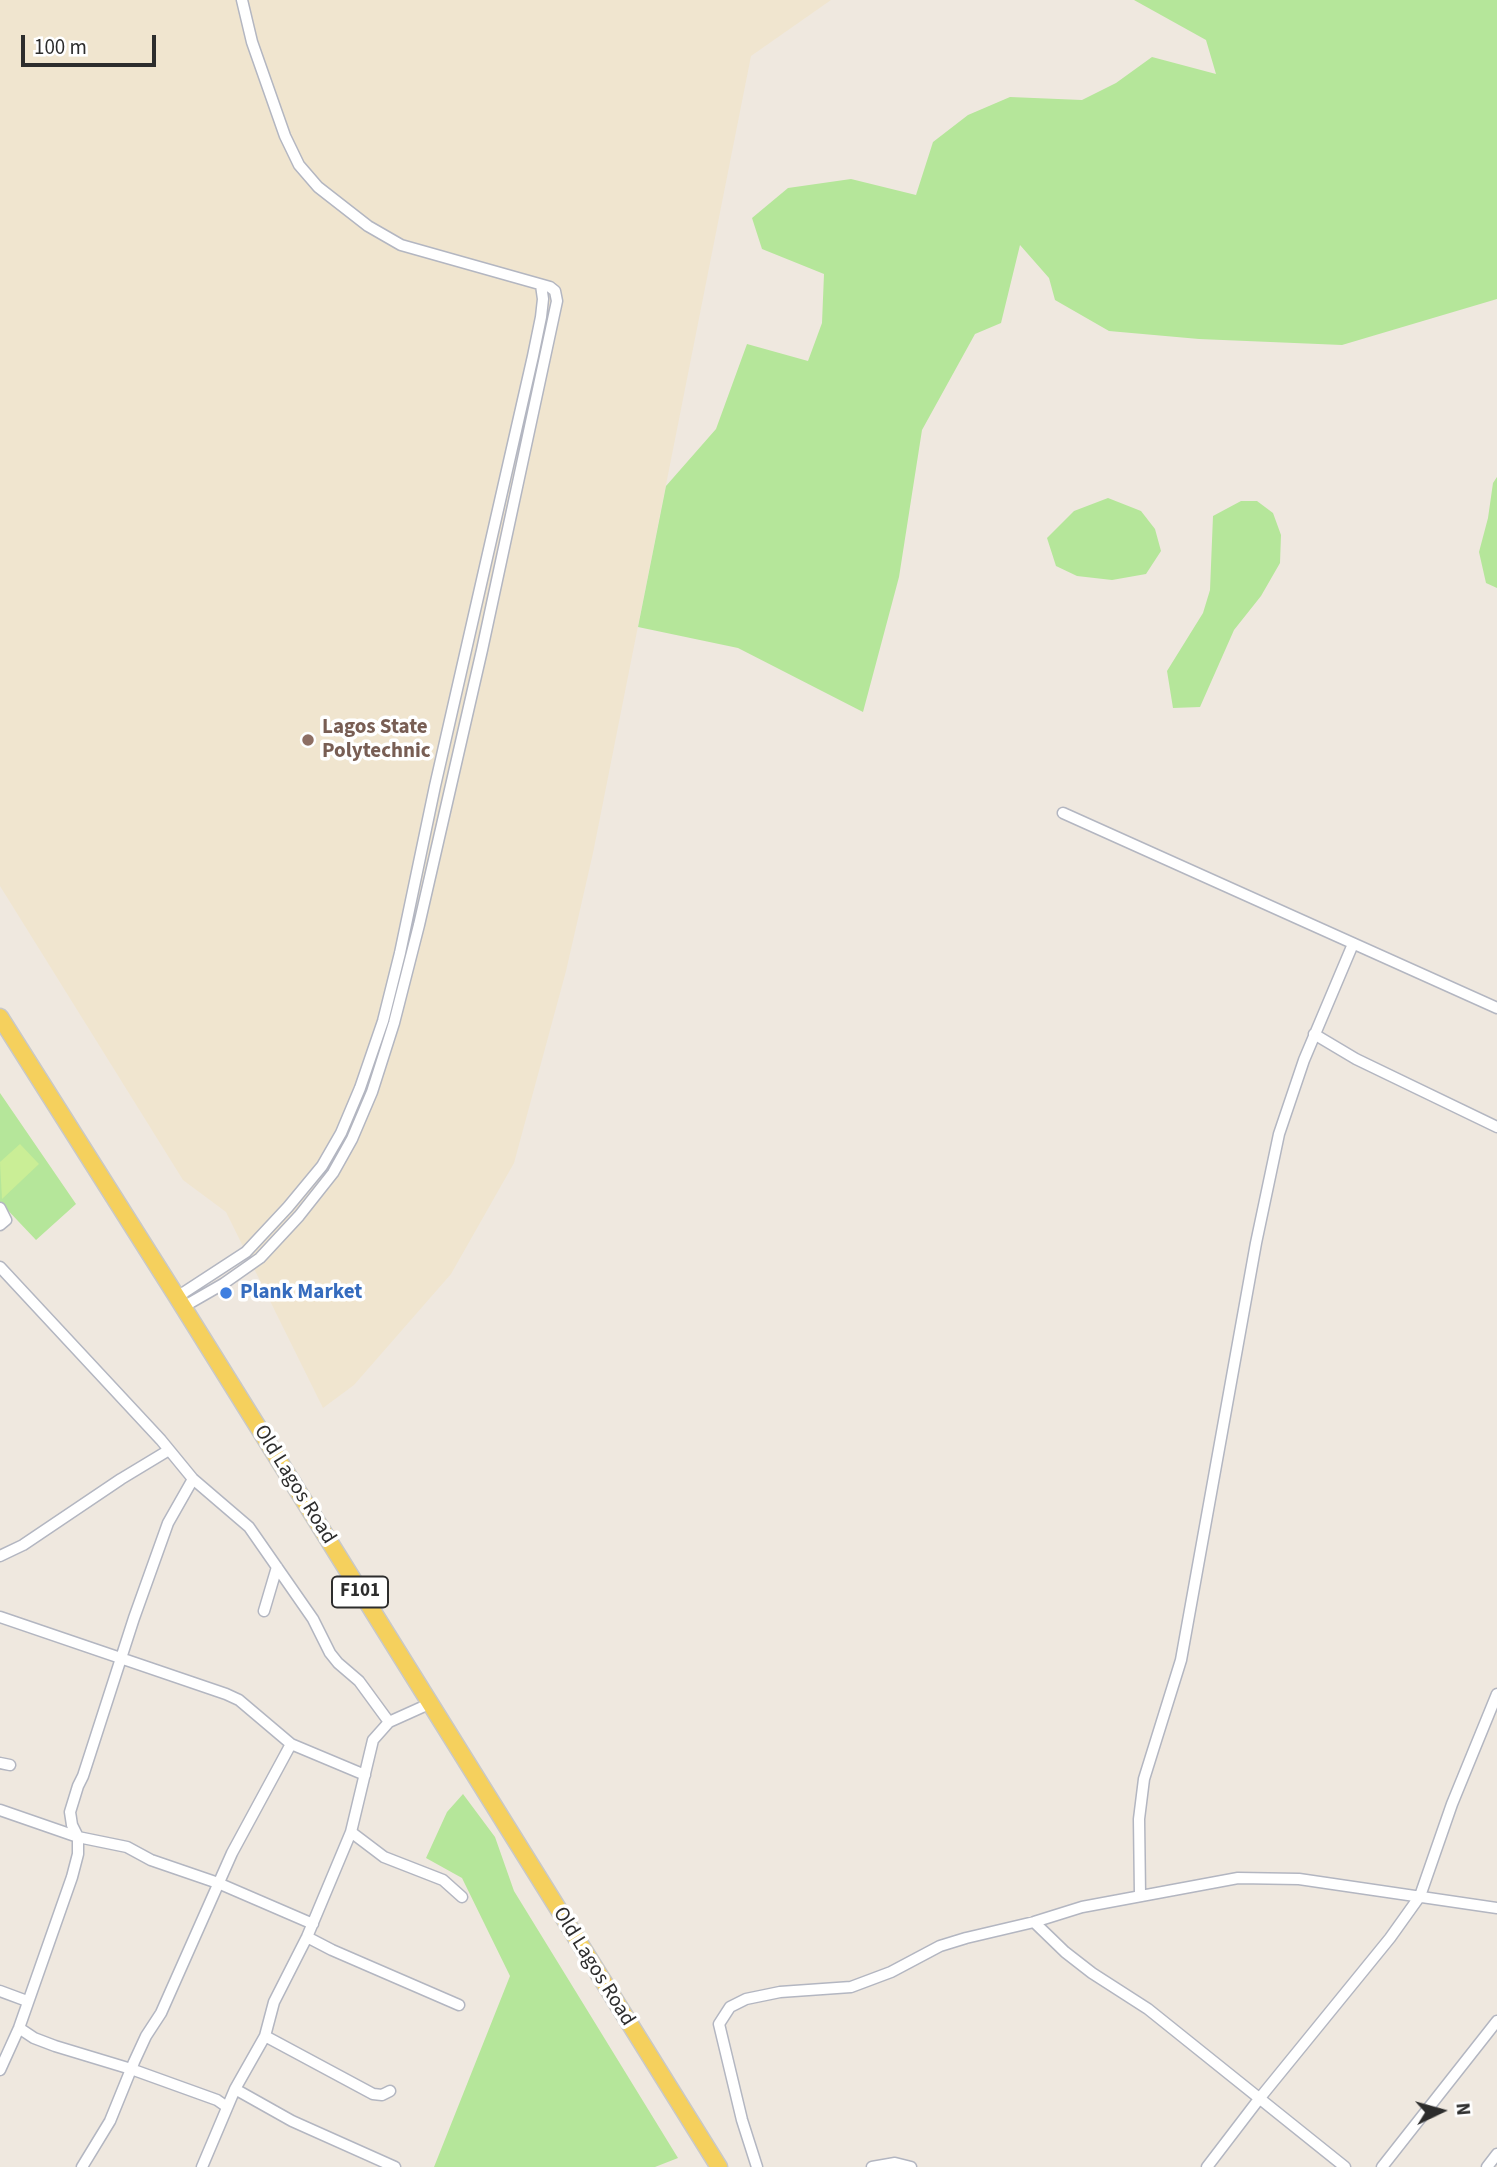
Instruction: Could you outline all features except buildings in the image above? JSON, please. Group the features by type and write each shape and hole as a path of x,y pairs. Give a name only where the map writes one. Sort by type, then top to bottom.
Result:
{"main road":[{"name":"Old Lagos Road","path":"0,1017 719,2167"}],"street":[{"path":"180,1302 223,1284 260,1258 299,1216 333,1173 352,1139 372,1092 394,1023 419,925 557,301 555,291 550,287 401,246 368,226 318,187 299,165 285,136 252,43 242,0"},
{"path":"180,1302 246,1252 322,1167 341,1133 360,1088 383,1021 400,953 541,317 541,285"},
{"path":"1063,813 1497,1008"},
{"path":"1140,1895 1139,1819 1144,1779 1181,1660 1256,1244 1279,1134 1314,1034 1353,944"},
{"path":"1314,1034 1356,1059 1497,1126"},
{"path":"0,1208 6,1220 0,1225"},
{"path":"0,1267 193,1479 249,1527 313,1619 330,1653 359,1681 389,1722"},
{"path":"0,1556 23,1545 169,1450"},
{"path":"0,2070 19,2028 72,1877 78,1854 78,1837 72,1825 73,1802 168,1523 193,1479"},
{"path":"264,1611 277,1567"},
{"path":"0,1617 239,1700 291,1744 365,1774"},
{"path":"1207,2167 1390,1938 1420,1896 1452,1804 1497,1694"},
{"path":"202,2167 235,2089 265,2036 274,2002 313,1924 351,1832 373,1740 389,1722 429,1704"},
{"path":"82,2167 110,2122 131,2069 146,2036 161,2013 218,1883 291,1744"},
{"path":"0,1810 78,1837 127,1847 151,1860 218,1883 313,1924"},
{"path":"351,1832 384,1857 443,1880 462,1896"},
{"path":"757,2167 742,2120 719,2024 730,2007 758,1995 851,1987 891,1972 940,1946 1082,1907 1211,1882 1258,1877 1299,1879 1497,1908"},
{"path":"1034,1922 1065,1952 1147,2009 1345,2167"},
{"path":"307,1937 459,2004"},
{"path":"0,1991 27,2001"},
{"path":"1382,2167 1497,2021"},
{"path":"19,2028 34,2038 217,2100 228,2108"},
{"path":"265,2036 373,2094 382,2095 390,2091"},
{"path":"235,2089 292,2121 395,2167"},
{"path":"1487,2167 1497,2154"},
{"path":"872,2167 895,2163 911,2167"}],"shaded area":[{"name":"Lagos State Polytechnic","path":"0,0 831,0 751,56 593,853 566,971 514,1163 451,1274 354,1385 323,1408 226,1212 183,1180 0,886"}],"green space":[{"path":"1134,0 1497,0 1497,299 1342,345 1199,339 1109,331 1055,300 1049,278 1020,245 1001,323 975,334 922,430 899,577 863,712 738,648 638,627 666,486 716,429 747,344 808,361 822,323 824,274 762,249 752,218 788,188 851,179 916,195 933,142 968,115 1010,97 1082,100 1116,83 1152,57 1216,74 1206,40"},
{"path":"1497,477 1497,588 1486,583 1479,552 1493,483"},
{"path":"1108,498 1141,511 1155,529 1161,551 1146,574 1112,580 1077,576 1056,566 1047,538 1074,511"},
{"path":"1241,501 1257,501 1273,513 1281,535 1280,563 1261,596 1234,630 1200,707 1173,708 1167,671 1203,613 1210,590 1213,516"},
{"path":"0,1093 76,1204 36,1240 0,1202"},
{"path":"20,1144 39,1164 2,1199 0,1162"},
{"path":"463,1794 495,1837 514,1891 678,2158 655,2167 434,2167 510,1976 462,1878 426,1858 447,1812"}],"place":[{"name":"Lagos State Polytechnic","path":"308,740"},
{"name":"Plank Market","path":"226,1293"}]}
